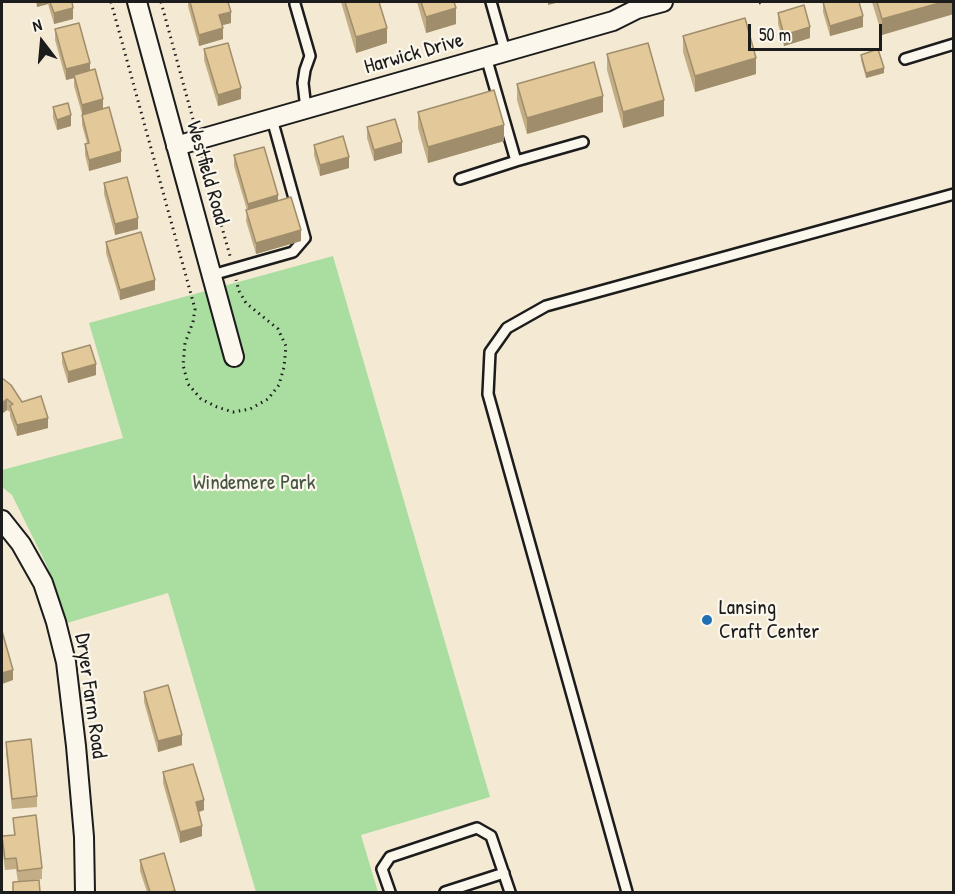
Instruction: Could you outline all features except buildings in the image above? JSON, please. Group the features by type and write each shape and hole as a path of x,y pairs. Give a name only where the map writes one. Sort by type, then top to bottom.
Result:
{"street":[{"name":"Westfield Road","path":"137,2 234,357"},
{"name":"Harwick Drive","path":"176,146 613,21 636,5 663,2"},
{"name":"Dryer Farm Road","path":"2,520 21,544 43,583 66,662 84,837 85,892"}],"lane":[{"path":"491,2 505,51"},
{"path":"295,4 310,56 303,83 306,109"},
{"path":"905,58 954,44"},
{"path":"486,57 516,161"},
{"path":"213,275 293,252 305,238 272,119"},
{"path":"460,179 583,142"},
{"path":"627,892 488,394 490,352 507,328 546,306 954,194"},
{"path":"390,892 382,868 390,857 477,828 490,836 510,892"},
{"path":"445,892 504,873"}],"green space":[{"name":"Windemere Park","path":"333,256 490,797 361,835 378,892 256,892 168,593 67,623 47,566 12,495 2,487 2,470 123,438 89,323"}],"place":[{"name":"Lansing Craft Center","path":"707,620"}]}
